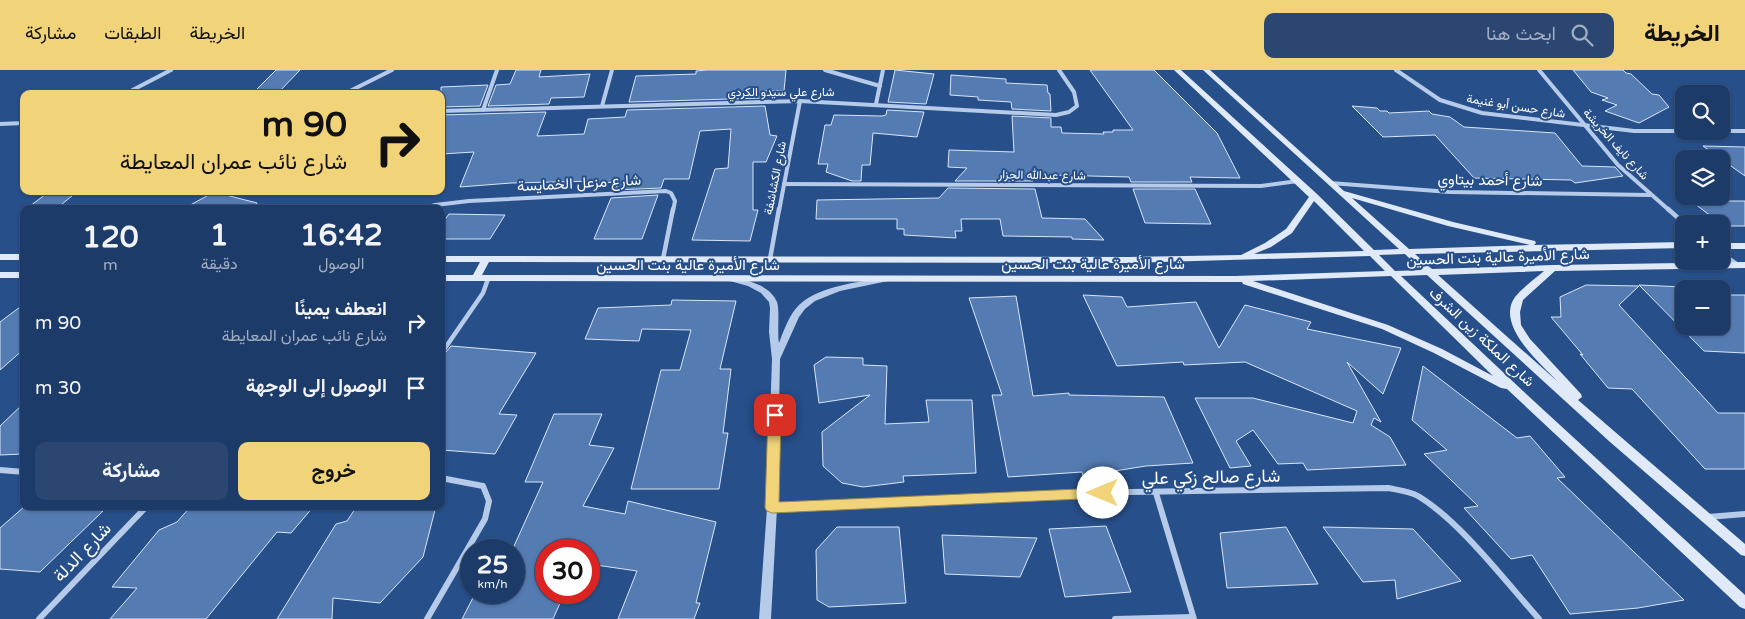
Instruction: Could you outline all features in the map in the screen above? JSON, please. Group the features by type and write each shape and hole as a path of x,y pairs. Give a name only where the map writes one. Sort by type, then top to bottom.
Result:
{"main road":[{"name":"شارع الملكة زين الشرف","path":"1177,70 1314,196 1392,274 1519,394 1745,603"},
{"name":"شارع الملكة زين الشرف","path":"1206,70 1614,439 1745,551"},
{"path":"1341,192 1451,224 1548,246"},
{"path":"1236,258 1268,245 1289,232 1314,196"},
{"name":"شارع الأميرة عالية بنت الحسين","path":"445,259 663,258 1042,261 1236,258 1548,246 1675,245"},
{"path":"1730,246 1745,246"},
{"path":"0,257 20,257"},
{"path":"475,278 488,258"},
{"name":"شارع الأميرة عالية بنت الحسين","path":"445,278 1235,279 1553,268 1742,265"},
{"path":"1553,268 1519,299 1515,312 1516,325 1526,341 1614,439"},
{"path":"0,275 20,275"},
{"path":"1235,279 1385,327 1438,351 1519,394"}],"street":[{"path":"133,90 171,70"},
{"path":"352,90 392,70"},
{"path":"483,110 497,70"},
{"path":"602,106 612,70"},
{"path":"825,70 880,86"},
{"path":"876,104 883,70"},
{"name":"شارع علي سيدو الكردي","path":"445,111 800,101 1028,114 1064,114 1074,110 1078,102 1060,70"},
{"name":"شارع حسن أبو غنيمة","path":"1396,70 1427,93 1452,106 1499,116 1584,126 1662,132 1745,131"},
{"name":"شارع نايف الخريشة","path":"1539,70 1618,165 1675,216"},
{"name":"شارع الكشاشفة","path":"770,259 800,101"},
{"path":"0,124 20,123"},
{"name":"شارع عبدالله الجزار","path":"784,184 1261,186 1298,181"},
{"name":"شارع أحمد بيتاوي","path":"1330,182 1377,188 1650,195"},
{"name":"شارع مزعل الخمايسة","path":"435,205 462,201 666,191 671,193 675,201 663,258"},
{"path":"1730,258 1742,265"},
{"path":"776,359 795,315 814,299 849,287 897,278"},
{"path":"445,348 483,293 488,279"},
{"path":"733,279 751,284 764,291 773,302 776,359 772,508 765,619"},
{"path":"0,470 20,472"},
{"path":"426,619 485,519 490,501 483,486 445,479"},
{"name":"شارع صالح زكي علي","path":"772,508 1068,493 1388,488 1416,496 1440,512 1474,546 1539,619"},
{"path":"1115,619 1194,618 1156,493"},
{"name":"شارع الدلة","path":"39,619 143,510"},
{"path":"1707,517 1745,514"}],"building":[{"path":"276,70 300,70 281,90 256,90"},
{"path":"516,70 541,70 539,77 590,74 584,97 551,98 549,104 488,106 496,85 510,84"},
{"path":"786,70 784,91 762,91 764,98 629,102 636,76 696,74 696,71"},
{"path":"895,70 934,74 926,104 888,102"},
{"path":"1090,70 1154,70 1217,133 1240,178 1190,177 1192,182 1131,182 1129,177 1052,175 1052,177 1032,177 1033,181 955,181 967,168 948,167 949,150 1014,152 1012,116 1051,118 1051,127 1061,127 1062,133 1104,134 1103,132 1113,132 1113,130 1133,130"},
{"path":"1573,70 1623,70 1631,74 1652,94 1659,95 1669,107 1639,123 1605,111 1617,105 1602,100 1608,98 1591,92"},
{"path":"951,75 1006,79 1006,83 1047,85 1048,93 1050,94 1051,111 1012,109 1011,102 978,100 978,97 950,95"},
{"path":"488,85 480,106 445,107 445,90 441,90 441,87"},
{"path":"765,106 770,135 777,136 766,162 753,162 753,210 758,210 750,241 692,240 715,169 728,168 731,129 700,131 689,179 664,179 661,188 615,190 618,182 597,183 598,181 511,183 460,187 474,152 445,154 445,115 546,112 537,136 584,134 588,119 625,117 627,110"},
{"path":"1352,106 1377,108 1380,111 1387,111 1389,113 1429,111 1432,114 1450,117 1464,127 1555,133 1582,166 1615,167 1623,176 1575,183 1571,180 1474,178 1435,135 1383,137"},
{"path":"887,110 924,112 917,137 873,133 870,165 862,165 861,181 852,181 826,172 828,164 818,164 825,125 831,125 834,115 882,116 886,115"},
{"path":"1703,146 1745,147 1745,176 1730,165 1730,150 1709,150"},
{"path":"948,188 1035,189 1042,218 1085,219 1104,240 1072,239 1072,237 1003,236 1000,219 961,219 962,231 955,231 956,238 904,235 904,229 897,229 897,219 816,219 817,200 939,198"},
{"path":"1133,189 1195,189 1211,224 1145,223"},
{"path":"45,195 73,195 61,205 31,205"},
{"path":"209,195 226,195 257,203 257,205 190,205"},
{"path":"658,195 642,239 594,239 611,198"},
{"path":"1730,201 1745,201 1745,226 1730,226 1730,215 1709,215 1696,205 1730,205"},
{"path":"449,214 505,215 490,239 445,239 445,220"},
{"path":"1586,285 1639,286 1619,305 1718,413 1745,413 1745,469 1705,469 1632,389 1608,388 1551,317 1561,317 1560,297"},
{"path":"1639,285 1675,287 1675,322"},
{"path":"1083,295 1122,297 1127,307 1196,302 1219,348 1245,305 1311,322 1307,329 1401,348 1383,394 1347,362 1381,422 1374,418 1371,425 1390,437 1406,465 1307,470 1303,463 1278,464 1253,430 1236,441 1251,466 1230,468 1195,398 1253,398 1353,423 1357,411 1245,362 1184,365 1183,362 1117,366"},
{"path":"1730,295 1745,295 1745,353 1704,351 1688,335 1730,335"},
{"path":"1016,296 1033,396 1069,393 1069,395 1164,397 1193,463 1146,466 1083,476 1082,472 1008,477 992,395 1002,395 969,298"},
{"path":"672,300 736,301 720,369 731,369 723,433 728,433 719,489 631,489 661,370 680,370 691,330 642,329 639,341 585,339 598,308 671,305"},
{"path":"20,307 20,352 0,370 0,322"},
{"path":"451,346 536,353 499,414 517,415 495,454 445,450 445,353"},
{"path":"826,357 863,358 863,365 887,366 885,424 929,422 926,400 972,400 976,473 903,476 904,482 863,487 842,483 823,466 822,432 870,395 819,403 814,365"},
{"path":"1423,366 1517,438 1530,436 1565,477 1557,478 1684,600 1638,608 1570,614 1532,555 1511,559 1464,508 1478,506 1424,454 1447,450 1412,420"},
{"path":"20,407 20,454 0,455 0,426"},
{"path":"554,414 602,414 589,445 614,448 583,506 625,514 628,501 716,522 696,603 700,603 694,619 618,619 637,571 600,566 600,539 535,539 535,604 560,604 553,619 462,619 470,604 525,604 525,539 517,539 543,482 525,482"},
{"path":"20,510 103,511 40,572 0,569 0,528"},
{"path":"188,510 311,510 291,533 277,532 206,619 110,619 137,588 112,587 159,530 177,522"},
{"path":"354,510 435,510 423,557 380,603 333,598 332,619 277,619 336,524 347,521"},
{"path":"1106,526 1131,592 1065,597 1049,529"},
{"path":"837,527 899,527 906,603 829,607 817,600 816,550"},
{"path":"1286,527 1318,584 1227,588 1220,533"},
{"path":"1323,527 1413,529 1461,581 1397,599 1395,580 1363,582"},
{"path":"942,535 1037,538 1020,577 945,574"}],"route":[{"path":"775,415 772,508 1068,493 1103,493"}]}
